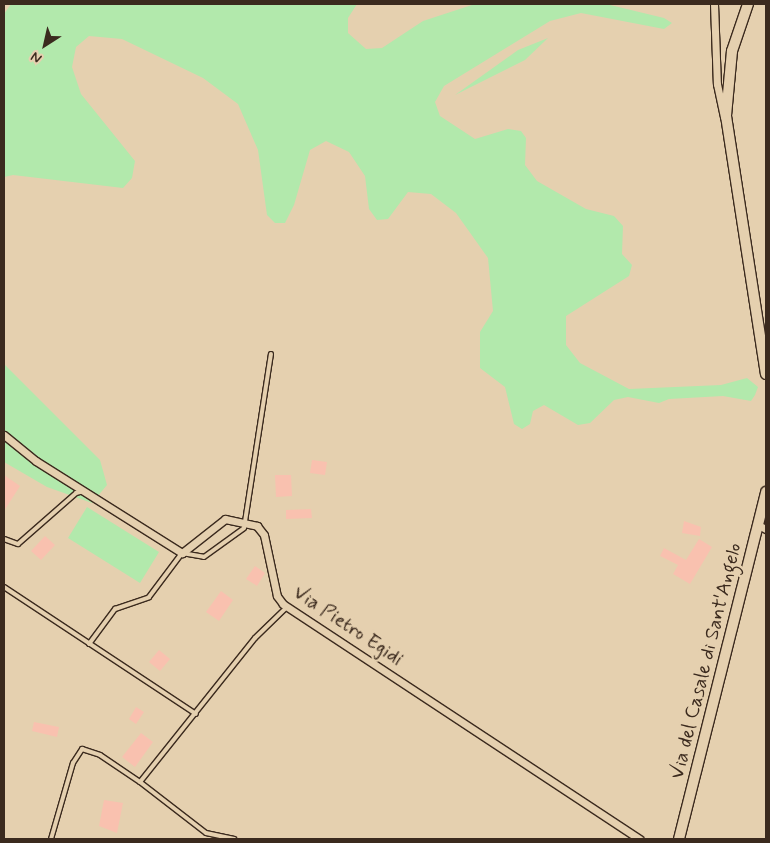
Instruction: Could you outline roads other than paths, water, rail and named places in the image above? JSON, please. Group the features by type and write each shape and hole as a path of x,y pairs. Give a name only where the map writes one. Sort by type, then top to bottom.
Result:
{"main road":[{"path":"748,4 728,72 727,127 766,374"},
{"name":"Via del Casale di Sant'Angelo","path":"679,839 762,527 766,492"}],"street":[{"path":"714,4 718,91 727,127"},
{"path":"4,435 182,553 225,519 246,522"},
{"name":"Via Pietro Egidi","path":"246,522 264,534 277,596 287,607 640,839"}],"lane":[{"path":"89,644 115,609 149,597 182,553 204,557 234,538 246,522 271,354"},
{"path":"4,539 18,544 76,494 86,491"},
{"path":"4,587 196,714"},
{"path":"140,782 255,638 287,607"},
{"path":"51,839 73,763 82,749 100,755 140,782 206,833 234,839"}]}
